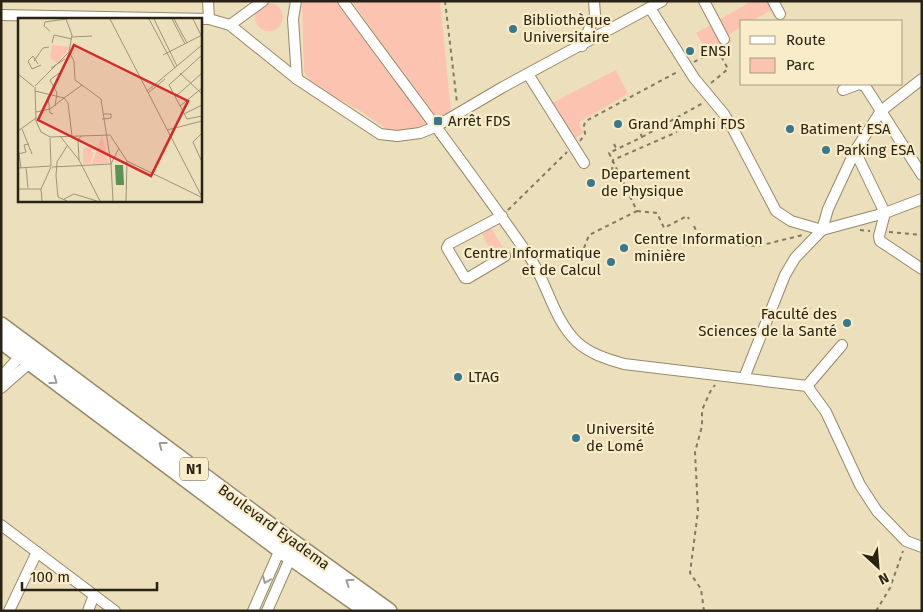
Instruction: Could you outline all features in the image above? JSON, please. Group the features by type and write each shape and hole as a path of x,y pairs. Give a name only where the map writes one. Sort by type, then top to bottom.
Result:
{"highway":[{"name":"N1","path":"1,325 30,354 288,547"},
{"name":"N1","path":"1,341 30,354"},
{"name":"Boulevard Eyadema","path":"288,547 367,611"},
{"name":"Boulevard Eyadema","path":"288,547 389,611"}],"street":[{"path":"208,1 209,19"},
{"path":"230,25 263,1"},
{"path":"296,1 293,19 297,79"},
{"path":"343,1 502,216 533,262 564,326 577,342 597,356 624,364 807,386 826,412 860,485 876,511 906,541 922,547"},
{"path":"582,46 595,15 594,1"},
{"path":"201,19 209,19 230,25 297,79 380,134 404,135 420,133 435,127 662,1"},
{"path":"704,1 724,39"},
{"path":"773,1 780,14"},
{"path":"650,8 687,67 733,129 776,211 791,221 822,230 885,213 922,199"},
{"path":"1,15 157,18"},
{"path":"528,74 584,163"},
{"path":"744,378 785,275 795,258 822,230 828,210 855,151 881,111 922,79"},
{"path":"843,90 856,85"},
{"path":"864,85 922,176"},
{"path":"855,151 885,213 879,236 880,241 922,269"},
{"path":"502,216 449,244 447,248 465,278 505,256"},
{"path":"807,386 842,344"},
{"path":"1,377 30,354"},
{"path":"1,388 30,354"},
{"path":"1,525 115,611"},
{"path":"253,611 288,547"},
{"path":"268,611 288,547"},
{"path":"9,611 37,552"},
{"path":"88,611 94,595"}],"path":[{"path":"445,1 458,113"},
{"path":"704,89 728,69 721,56 726,50"},
{"path":"502,216 585,134 584,125 586,121 703,57"},
{"path":"637,211 613,160 608,154 711,98"},
{"path":"639,130 642,137"},
{"path":"613,160 677,132"},
{"path":"614,144 618,150"},
{"path":"612,172 613,160"},
{"path":"584,248 589,235 637,211 657,213 664,228 687,216 689,219"},
{"path":"694,226 698,234 732,244 758,246 804,235"},
{"path":"704,611 701,588 690,574 698,511 695,452 702,426 702,410 711,390 723,376"},
{"path":"876,611 890,588 894,573 902,559 906,541"}],"green space":[{"path":"302,1 341,1 427,126 422,129 389,131 362,112 313,85 304,72"},
{"path":"352,1 440,1 451,112 435,121"},
{"path":"752,1 771,1 774,9 753,20 740,20 740,28 728,35 732,42 729,43 717,21"},
{"path":"269,3 279,7 283,17 279,27 269,31 259,27 255,17 259,7"},
{"path":"714,23 724,41 716,46 718,50 709,55 696,33"},
{"path":"616,70 628,94 579,122 583,133 575,138 571,137 550,104"},
{"path":"491,228 505,251 494,256 482,234"}],"place":[{"name":"Bibliothèque Universitaire","path":"513,29"},
{"name":"ENSI","path":"690,51"},
{"name":"Arrêt FDS","path":"438,121"},
{"name":"Grand Amphi FDS","path":"618,124"},
{"name":"Batiment ESA","path":"790,129"},
{"name":"Parking ESA","path":"826,150"},
{"name":"Departement de Physique","path":"591,183"},
{"name":"Centre Information minière","path":"624,248"},
{"name":"Centre Informatique et de Calcul","path":"611,262"},
{"name":"Faculté des Sciences de la Santé","path":"847,323"},
{"name":"LTAG","path":"458,377"},
{"name":"Université de Lomé","path":"576,438"}]}
